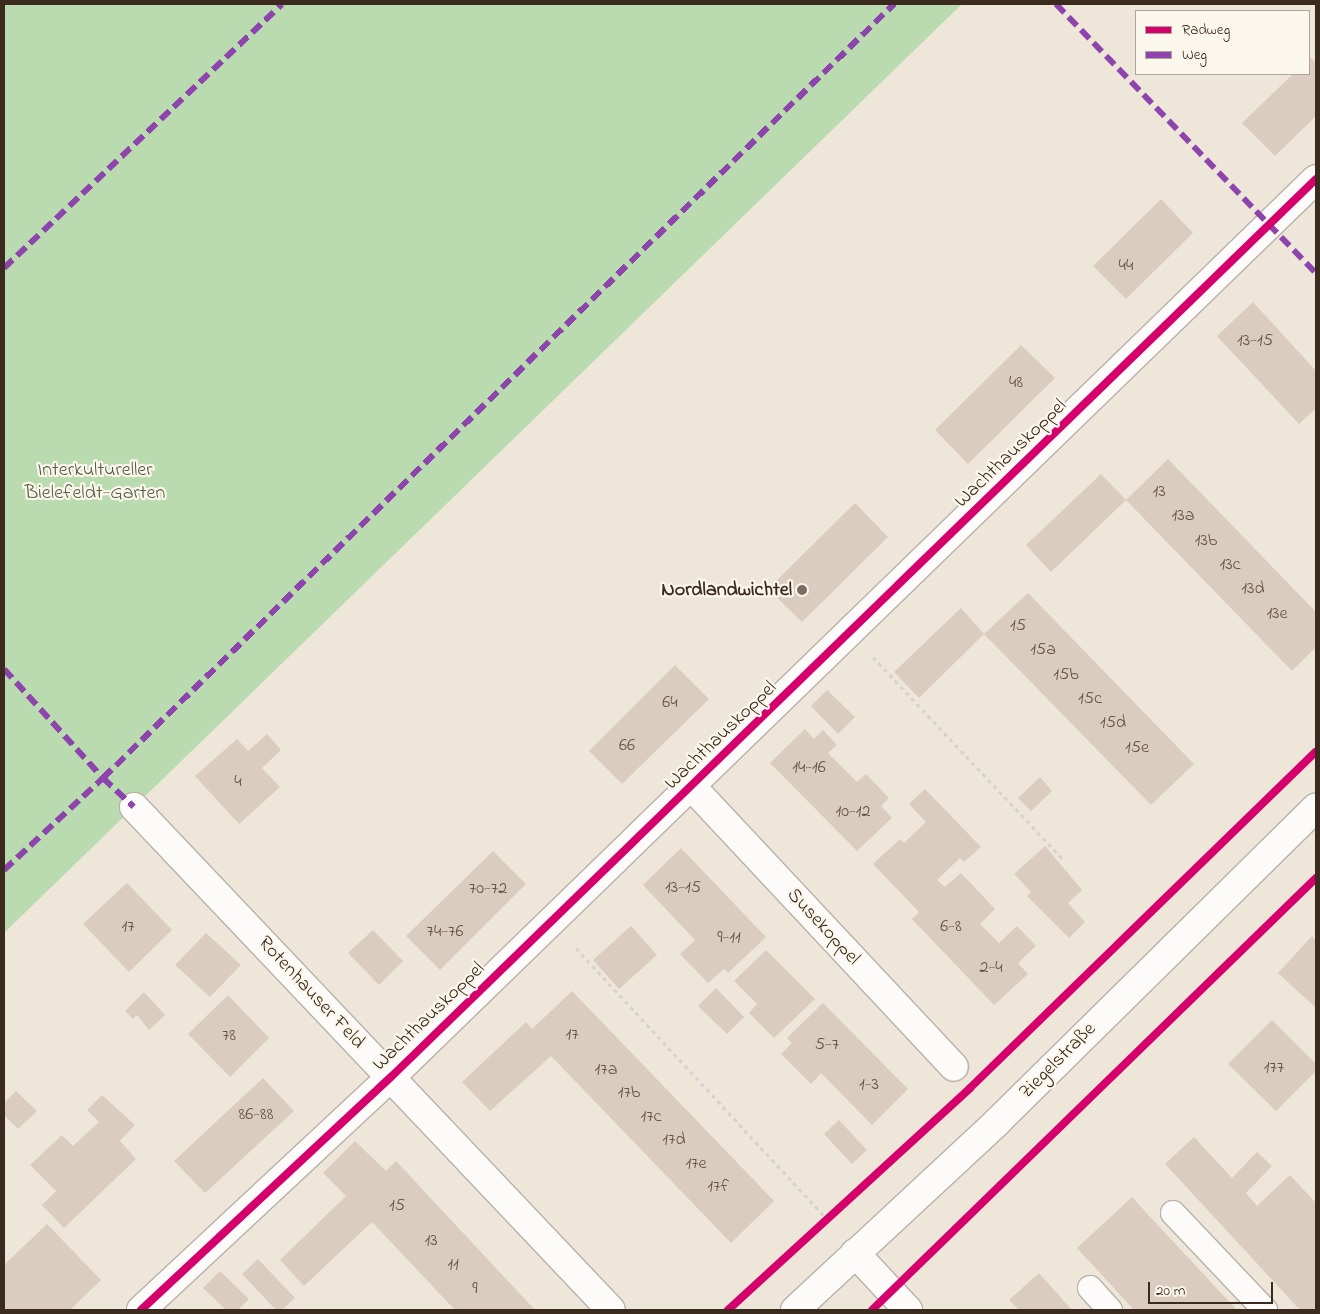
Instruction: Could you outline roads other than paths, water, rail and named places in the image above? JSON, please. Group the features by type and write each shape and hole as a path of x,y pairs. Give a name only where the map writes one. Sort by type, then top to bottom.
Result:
{"street":[{"name":"Wachthauskoppel","path":"142,1310 391,1077 552,922 1316,179"},
{"name":"Susekoppel","path":"692,786 954,1067"},
{"name":"Rotenhauser Feld","path":"134,807 611,1310"},
{"name":"Ziegelstraße","path":"795,1310 997,1122 1316,807"},
{"path":"855,1253 908,1310"}],"lane":[{"path":"1173,1213 1265,1310"},
{"path":"1090,1288 1110,1310"}],"place":[{"name":"Nordlandwichtel","path":"802,590"}],"park label":[{"name":"Interkultureller Bielefeldt-Garten","path":"95,482"}]}
